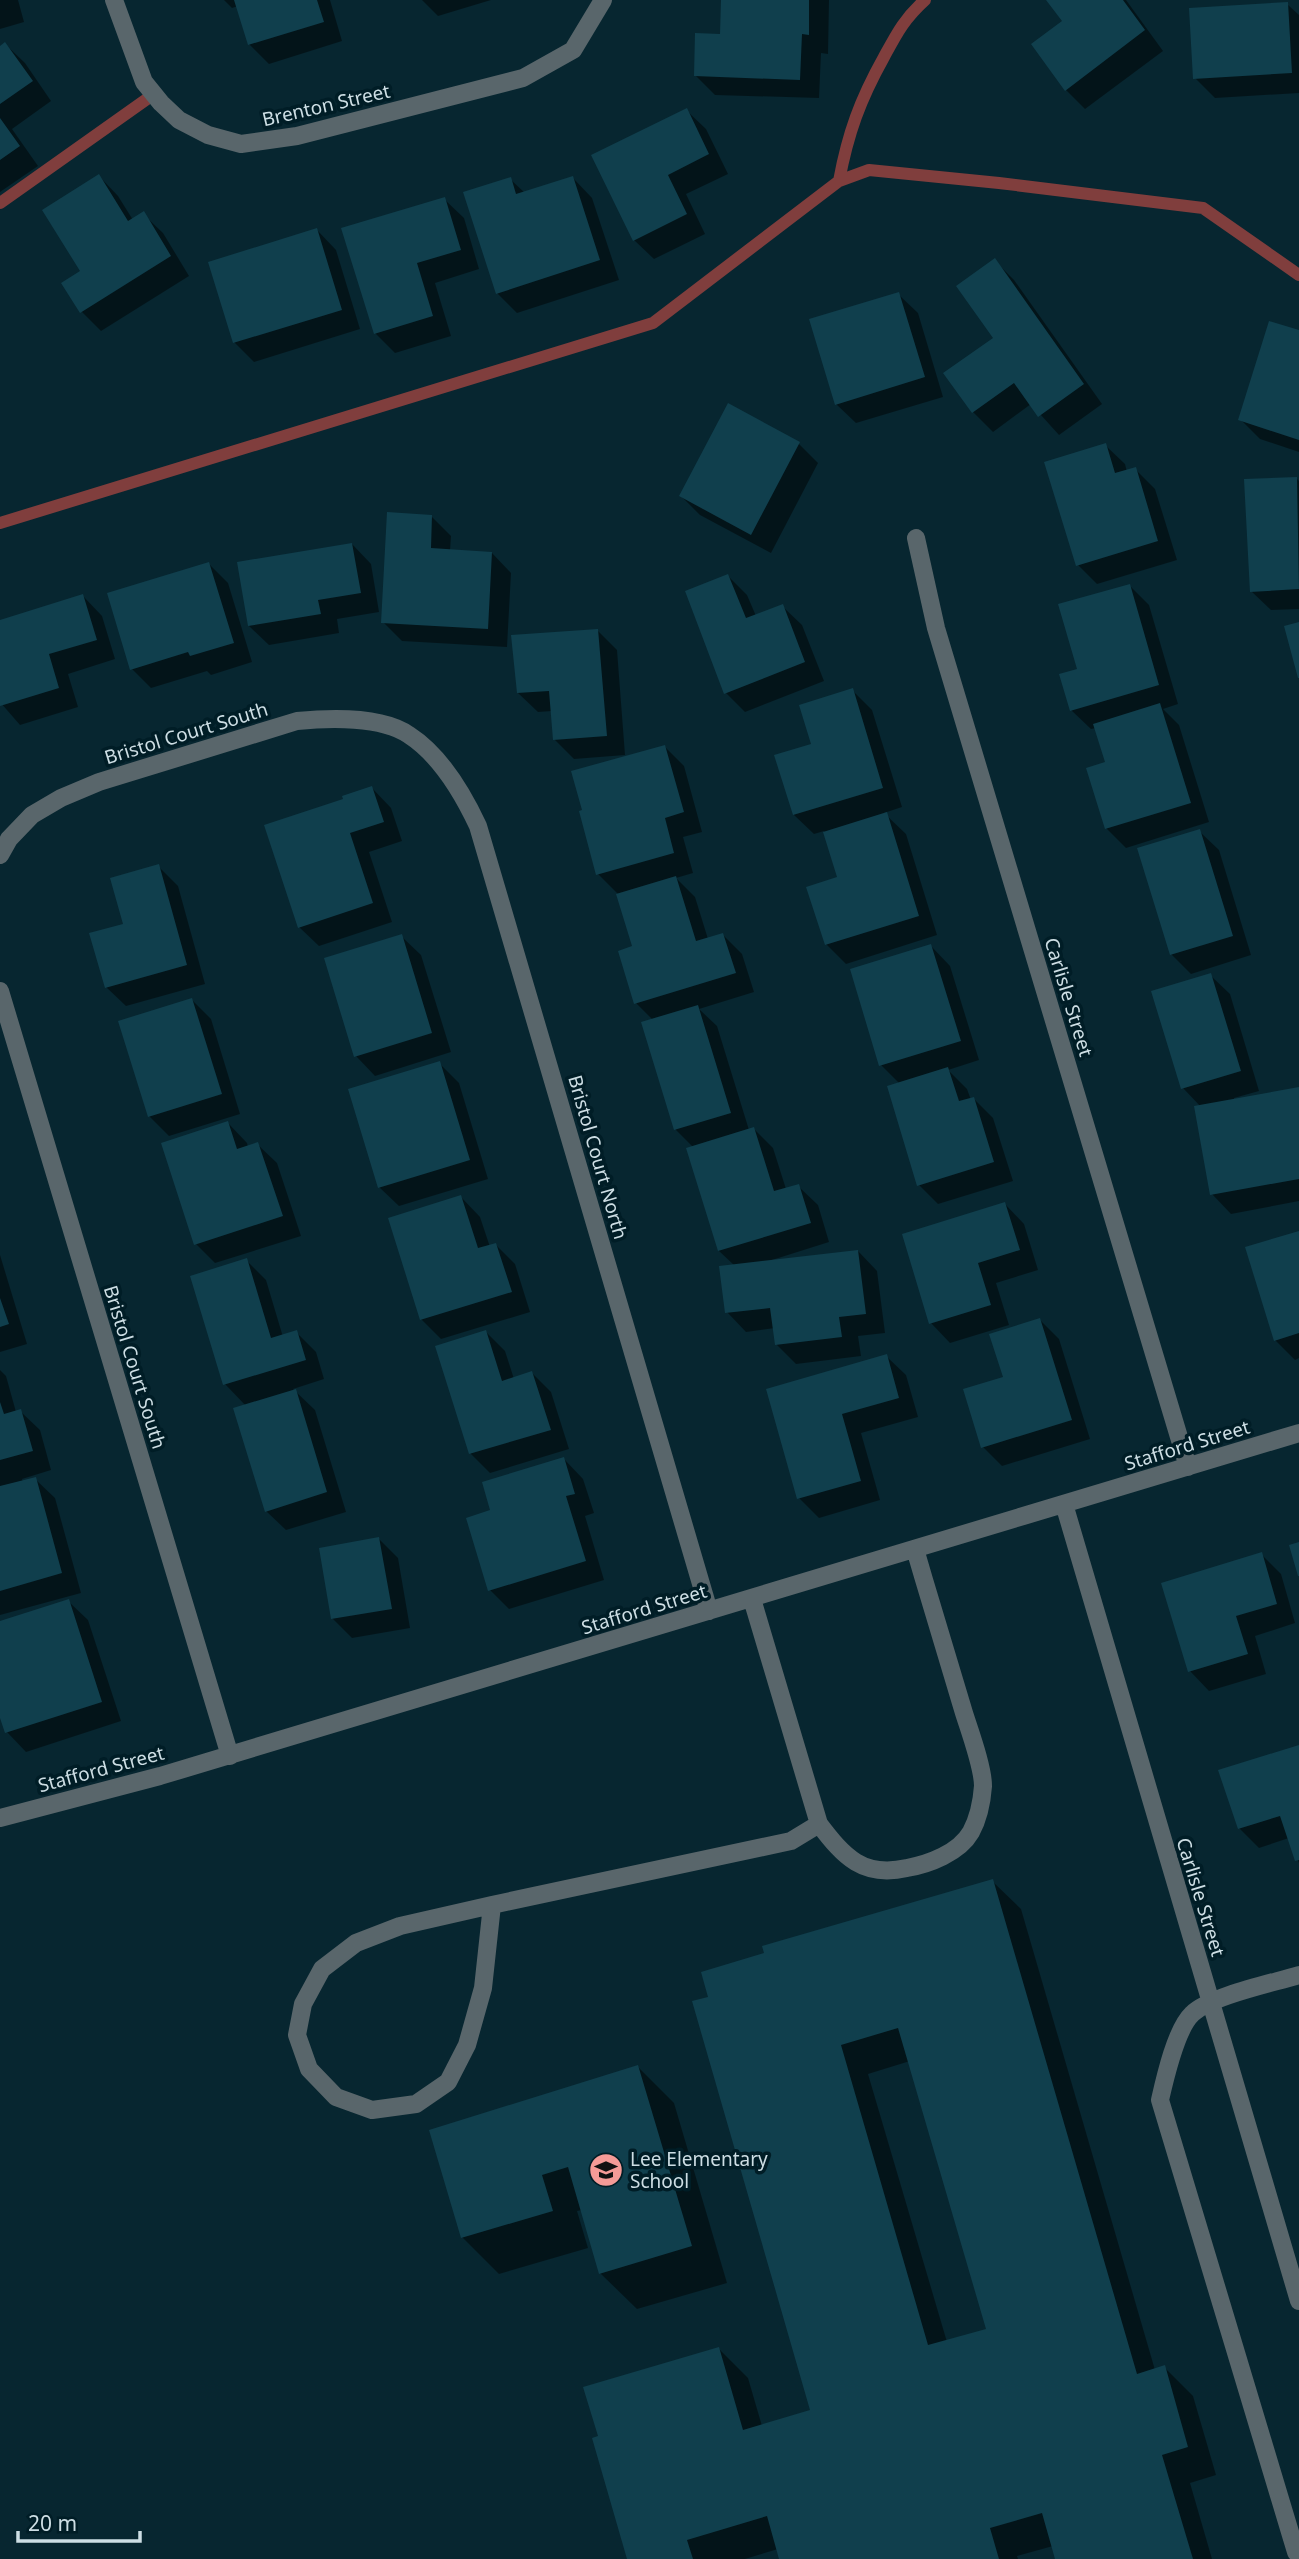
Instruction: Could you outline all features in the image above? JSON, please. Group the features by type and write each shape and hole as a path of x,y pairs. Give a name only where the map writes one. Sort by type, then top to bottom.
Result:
{"street":[{"name":"Brenton Street","path":"114,0 144,82 162,103 179,120 208,135 241,144 297,136 523,78 573,50 603,0"},
{"name":"Carlisle Street","path":"916,538 936,628 1188,1467"},
{"name":"Bristol Court South","path":"0,855 9,839 33,815 61,798 99,782 297,721 330,718 353,720 383,725 409,734"},
{"name":"Bristol Court North","path":"409,734 439,763 462,792 478,826 709,1611"},
{"name":"Bristol Court South","path":"0,991 230,1756"},
{"name":"Stafford Street","path":"0,1818 230,1756 1299,1433"},
{"name":"Carlisle Street","path":"1063,1504 1299,2301"},
{"path":"751,1598 819,1824 841,1853 864,1867 892,1872 928,1864 952,1850 970,1834 978,1815 983,1784 915,1549"},
{"path":"492,1905 483,1989 467,2045 448,2082 416,2104 372,2110 336,2097 309,2069 297,2035 303,2004 322,1969 355,1943 400,1926 492,1905 791,1841 819,1824"},
{"path":"1299,1975 1211,2002 1191,2014 1168,2069 1160,2100 1299,2556"}],"building":[{"path":"234,0 317,0 324,22 248,45"},
{"path":"721,0 809,0 809,35 802,34 800,80 694,76 695,33 720,34"},
{"path":"1046,0 1123,0 1145,30 1065,91 1031,44 1062,21"},
{"path":"1288,2 1292,73 1193,79 1189,8"},
{"path":"5,42 33,81 0,104 0,46"},
{"path":"687,108 709,154 668,175 687,214 633,241 591,155"},
{"path":"0,118 20,146 0,160"},
{"path":"99,174 128,221 144,211 171,256 80,313 61,283 80,271 42,210"},
{"path":"573,176 600,260 496,294 463,192 511,177 516,194"},
{"path":"445,197 461,250 417,263 433,316 374,334 341,228"},
{"path":"317,228 342,310 233,343 208,262"},
{"path":"995,258 1084,384 1038,417 1014,383 972,413 943,373 993,338 956,286"},
{"path":"899,292 925,377 835,405 809,319"},
{"path":"1269,321 1299,330 1299,440 1238,420"},
{"path":"728,403 800,442 751,535 679,496"},
{"path":"1106,443 1115,473 1136,467 1158,541 1076,566 1044,462"},
{"path":"1297,477 1299,589 1250,592 1244,479"},
{"path":"387,512 432,515 431,548 492,552 488,629 381,623"},
{"path":"352,543 361,593 318,600 321,614 248,626 237,562"},
{"path":"209,562 234,643 190,656 188,652 130,670 107,593"},
{"path":"728,574 746,618 783,604 805,662 724,694 685,591"},
{"path":"1130,584 1159,685 1070,711 1059,674 1077,669 1058,604"},
{"path":"83,594 97,640 49,654 59,688 0,706 0,620"},
{"path":"1299,622 1299,678 1298,678 1284,626"},
{"path":"598,629 607,736 553,740 549,691 517,693 511,635"},
{"path":"853,688 883,788 793,815 774,755 811,744 799,705"},
{"path":"1160,703 1191,803 1105,829 1086,768 1105,762 1093,724"},
{"path":"665,745 684,812 665,818 674,853 596,875 571,771"},
{"path":"372,786 384,822 350,833 373,903 298,928 264,825 343,799 342,796"},
{"path":"887,812 919,916 825,945 806,887 837,877 823,832"},
{"path":"1200,829 1233,936 1170,955 1137,848"},
{"path":"159,864 187,965 105,988 89,933 123,924 110,878"},
{"path":"676,876 696,941 723,933 736,973 634,1004 618,951 632,946 616,894"},
{"path":"402,934 432,1033 354,1057 324,958"},
{"path":"931,944 961,1041 879,1066 850,969"},
{"path":"1211,973 1241,1071 1181,1089 1151,991"},
{"path":"192,998 222,1094 148,1117 118,1021"},
{"path":"698,1005 731,1113 674,1130 641,1022"},
{"path":"440,1061 470,1160 378,1188 348,1089"},
{"path":"948,1067 959,1101 974,1097 994,1162 917,1186 887,1086"},
{"path":"1299,1087 1299,1179 1210,1195 1194,1106"},
{"path":"228,1121 237,1149 258,1142 283,1216 194,1245 161,1143"},
{"path":"754,1127 774,1191 799,1184 811,1223 718,1251 686,1148"},
{"path":"461,1195 478,1248 496,1243 512,1292 420,1320 388,1218"},
{"path":"1005,1202 1020,1250 978,1263 991,1305 929,1324 902,1234"},
{"path":"1299,1231 1299,1333 1274,1341 1245,1247"},
{"path":"858,1250 866,1314 839,1317 842,1337 775,1345 770,1308 725,1313 719,1266"},
{"path":"247,1258 271,1338 297,1330 306,1360 223,1385 190,1276"},
{"path":"0,1298 9,1324 0,1327"},
{"path":"1040,1318 1072,1420 981,1448 963,1389 1003,1377 989,1334"},
{"path":"486,1330 502,1381 532,1371 551,1430 469,1454 435,1346"},
{"path":"887,1354 899,1398 842,1414 861,1481 797,1499 766,1389"},
{"path":"296,1389 327,1492 265,1512 233,1408"},
{"path":"0,1402 4,1414 21,1409 33,1451 0,1460"},
{"path":"564,1457 575,1494 566,1496 586,1561 488,1591 466,1518 490,1510 482,1482"},
{"path":"36,1477 62,1573 0,1591 0,1486"},
{"path":"379,1537 392,1609 331,1619 319,1548"},
{"path":"1299,1542 1299,1576 1298,1576 1289,1545"},
{"path":"1262,1552 1277,1604 1236,1616 1248,1654 1188,1672 1161,1583"},
{"path":"69,1599 102,1702 5,1733 0,1718 0,1621"},
{"path":"1299,1745 1299,1860 1295,1861 1280,1816 1238,1829 1218,1770"},
{"path":"993,1879 1137,2374 1165,2365 1188,2447 1162,2455 1193,2559 1055,2559 1042,2513 990,2528 999,2559 779,2559 767,2516 687,2540 693,2559 627,2559 592,2438 598,2436 583,2387 719,2347 743,2430 810,2410 692,2001 708,1997 701,1972 764,1953 762,1946","holes":["898,2028 986,2329 928,2345 841,2045"]},
{"path":"638,2065 692,2246 599,2274 568,2167 542,2175 553,2211 461,2238 429,2130"}],"waterway":[{"path":"839,181 846,147 868,88 902,27 925,0"},
{"path":"0,203 154,94"},
{"path":"0,523 653,323 839,181 869,170 1203,208 1299,275"}],"place":[{"name":"Lee Elementary School","path":"606,2170"}]}
